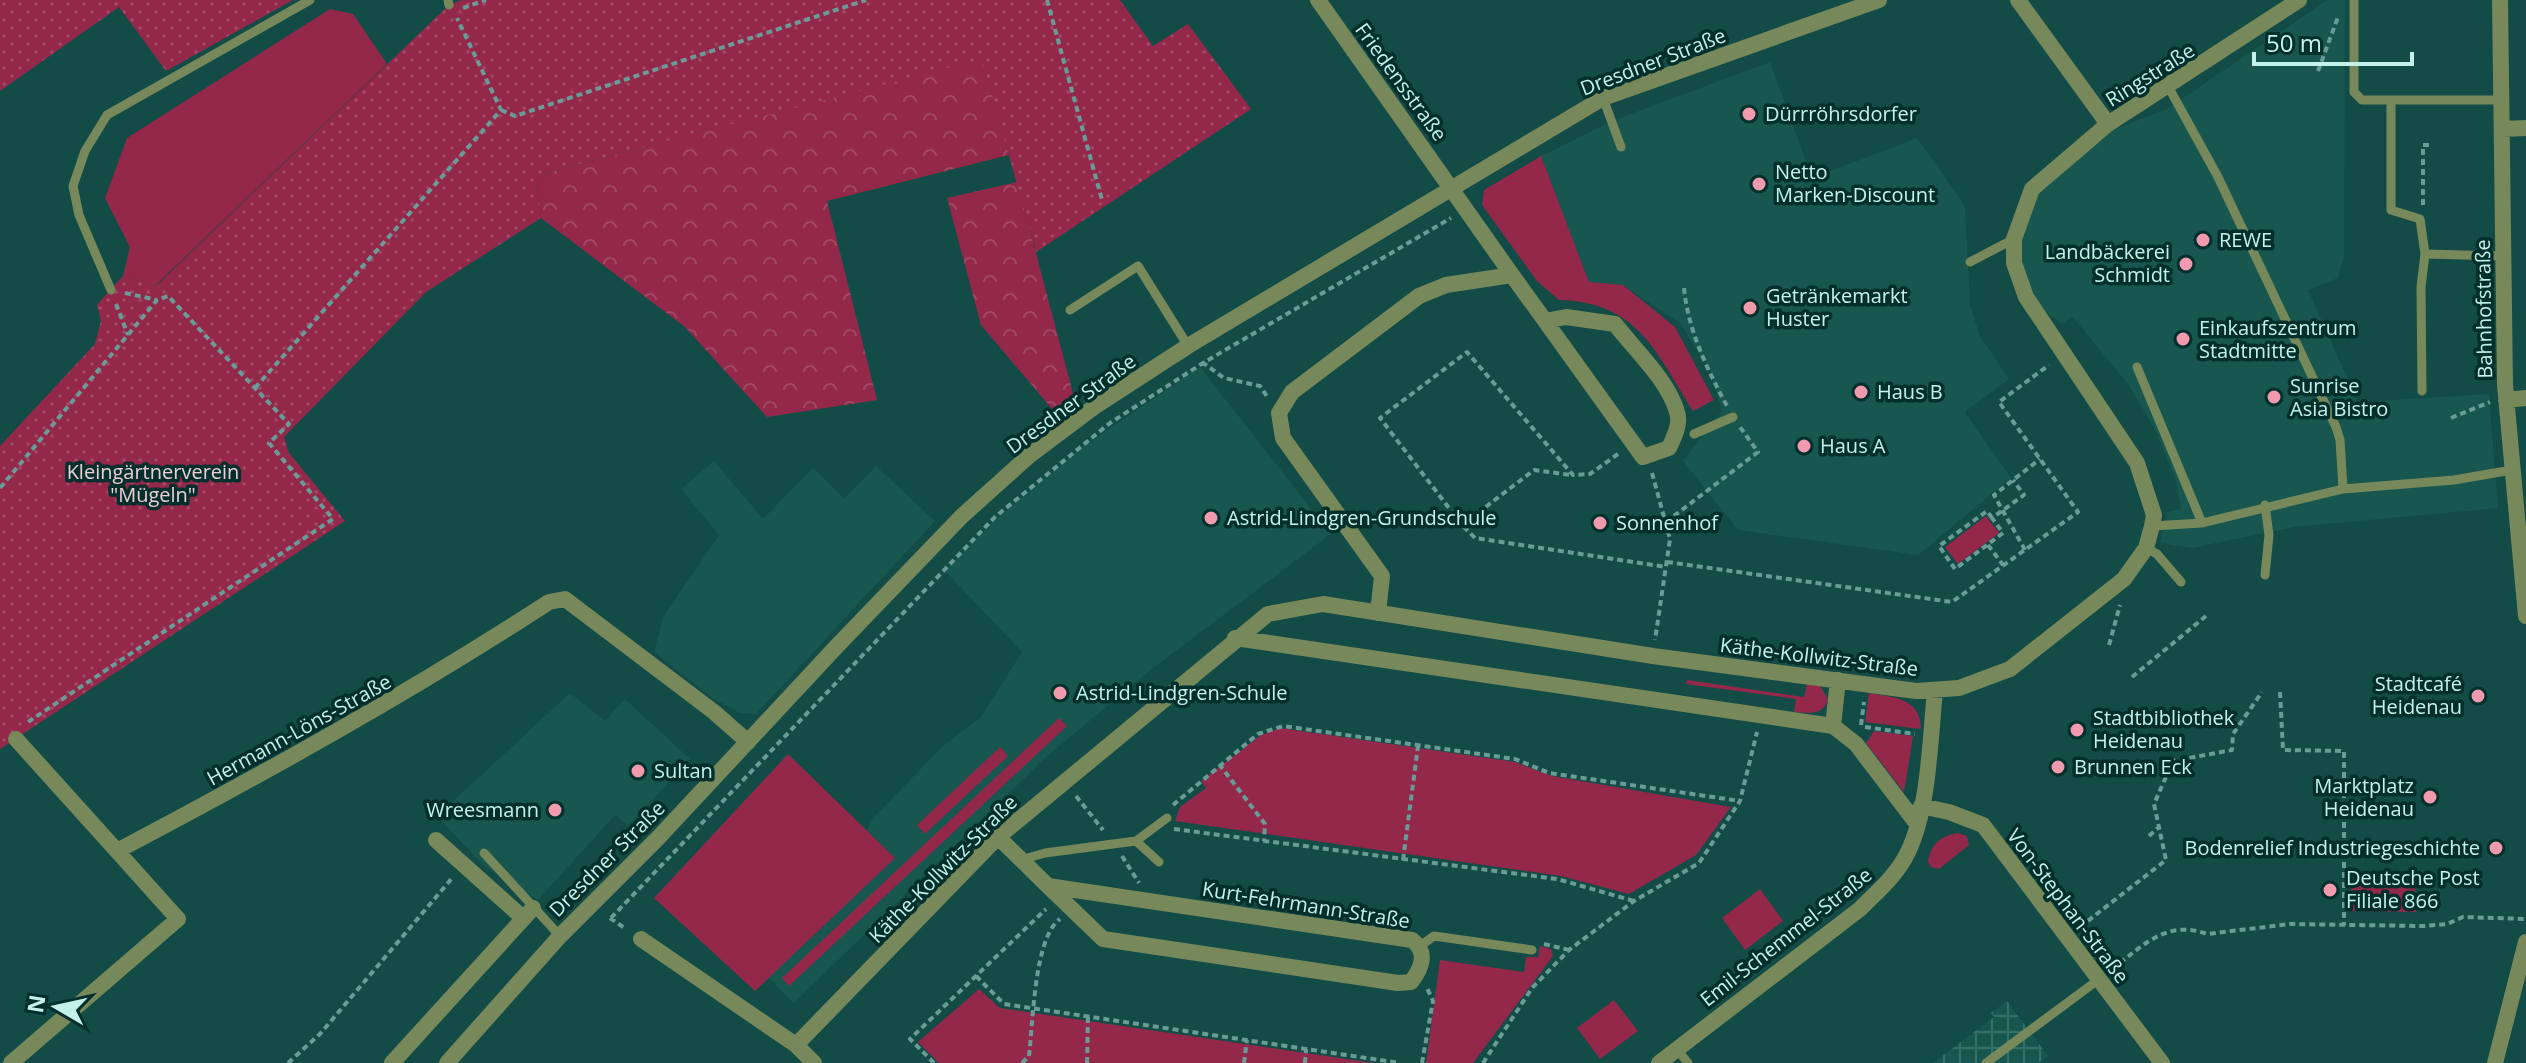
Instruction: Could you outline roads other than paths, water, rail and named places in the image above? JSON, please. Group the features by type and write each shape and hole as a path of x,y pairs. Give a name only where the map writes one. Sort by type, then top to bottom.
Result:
{"street":[{"name":"Friedensstraße","path":"1318,0 1512,275 1545,321 1638,450 1669,448 1677,429 1678,414 1668,394 1615,324 1566,317 1545,321"},
{"name":"Dresdner Straße","path":"447,1063 560,936 970,508 1030,455 1094,407 1188,346 1603,98 1879,0"},
{"name":"Ringstraße","path":"2018,0 2108,124 2169,88 2299,0"},
{"name":"Bahnhofstraße","path":"2500,0 2506,400 2526,616"},
{"name":"Käthe-Kollwitz-Straße","path":"796,1045 998,837 1235,638 1268,614 1323,604 1653,656 1935,691 1974,683 2010,669 2124,579 2146,548 2154,515 2137,463 2026,297 2014,263 2014,239 2032,189 2108,124"},
{"path":"2502,129 2526,128"},
{"path":"1378,613 1382,576 1283,438 1279,413 1292,392 1419,296 1446,285 1512,275"},
{"path":"2506,400 2526,398"},
{"name":"Hermann-Löns-Straße","path":"117,851 281,765 432,678 549,602 565,599 714,712 748,742"},
{"path":"1235,638 1833,726 1856,744 1917,824"},
{"path":"1833,726 1838,680"},
{"name":"Emil-Schemmel-Straße","path":"1662,1062 1676,1048 1860,909 1890,880 1908,851 1917,824 1935,691"},
{"path":"11,1063 178,919 117,851 20,732"},
{"name":"Von-Stephan-Straße","path":"1921,806 1949,812 1983,825 2162,1063"},
{"path":"998,837 1053,892"},
{"path":"392,1063 528,913 436,840"},
{"name":"Kurt-Fehrmann-Straße","path":"1053,892 1412,940 1420,946 1420,972 1411,982 1398,983 1103,939 1053,892"},
{"path":"641,939 796,1045 813,1063"},
{"path":"2495,1063 2521,985 2526,942"}],"lane":[{"path":"111,290 79,215 73,186 85,151 107,115 310,0"},
{"path":"2354,0 2354,92 2362,100 2501,100"},
{"path":"2169,88 2218,177 2336,427 2340,440 2343,489"},
{"path":"1603,98 1621,147"},
{"path":"2391,100 2391,210 2420,219 2425,254 2421,287 2422,391"},
{"path":"1970,262 2014,239"},
{"path":"2425,254 2502,256"},
{"path":"1070,310 1138,266 1188,346"},
{"path":"2137,367 2202,523"},
{"path":"1694,434 1733,417"},
{"path":"2152,526 2202,523 2265,505 2343,489 2454,480 2512,470"},
{"path":"2265,505 2269,535 2265,575"},
{"path":"2146,548 2157,554 2181,582"},
{"path":"1021,860 1045,853 1136,841 1167,818"},
{"path":"1136,841 1159,862"},
{"path":"484,853 528,913 560,936"},
{"path":"1420,946 1434,936 1532,950"},
{"path":"1986,1063 2098,980"},
{"path":"1676,1048 1688,1063"}],"place":[{"name":"Dürrröhrsdorfer","path":"1749,114"},
{"name":"Netto Marken-Discount","path":"1759,184"},
{"name":"REWE","path":"2203,240"},
{"name":"Landbäckerei Schmidt","path":"2186,264"},
{"name":"Getränkemarkt Huster","path":"1750,308"},
{"name":"Einkaufszentrum Stadtmitte","path":"2183,339"},
{"name":"Haus B","path":"1861,392"},
{"name":"Sunrise Asia Bistro","path":"2274,397"},
{"name":"Haus A","path":"1804,446"},
{"name":"Astrid-Lindgren-Grundschule","path":"1211,518"},
{"name":"Sonnenhof","path":"1600,523"},
{"name":"Astrid-Lindgren-Schule","path":"1060,693"},
{"name":"Stadtcafé Heidenau","path":"2478,696"},
{"name":"Stadtbibliothek Heidenau","path":"2077,730"},
{"name":"Brunnen Eck","path":"2058,767"},
{"name":"Sultan","path":"638,771"},
{"name":"Marktplatz Heidenau","path":"2430,797"},
{"name":"Wreesmann","path":"555,810"},
{"name":"Bodenrelief Industriegeschichte","path":"2496,848"},
{"name":"Deutsche Post Filiale 866","path":"2330,890"}],"park label":[{"name":"Kleingärtnerverein \"Mügeln\"","path":"153,484"}]}
